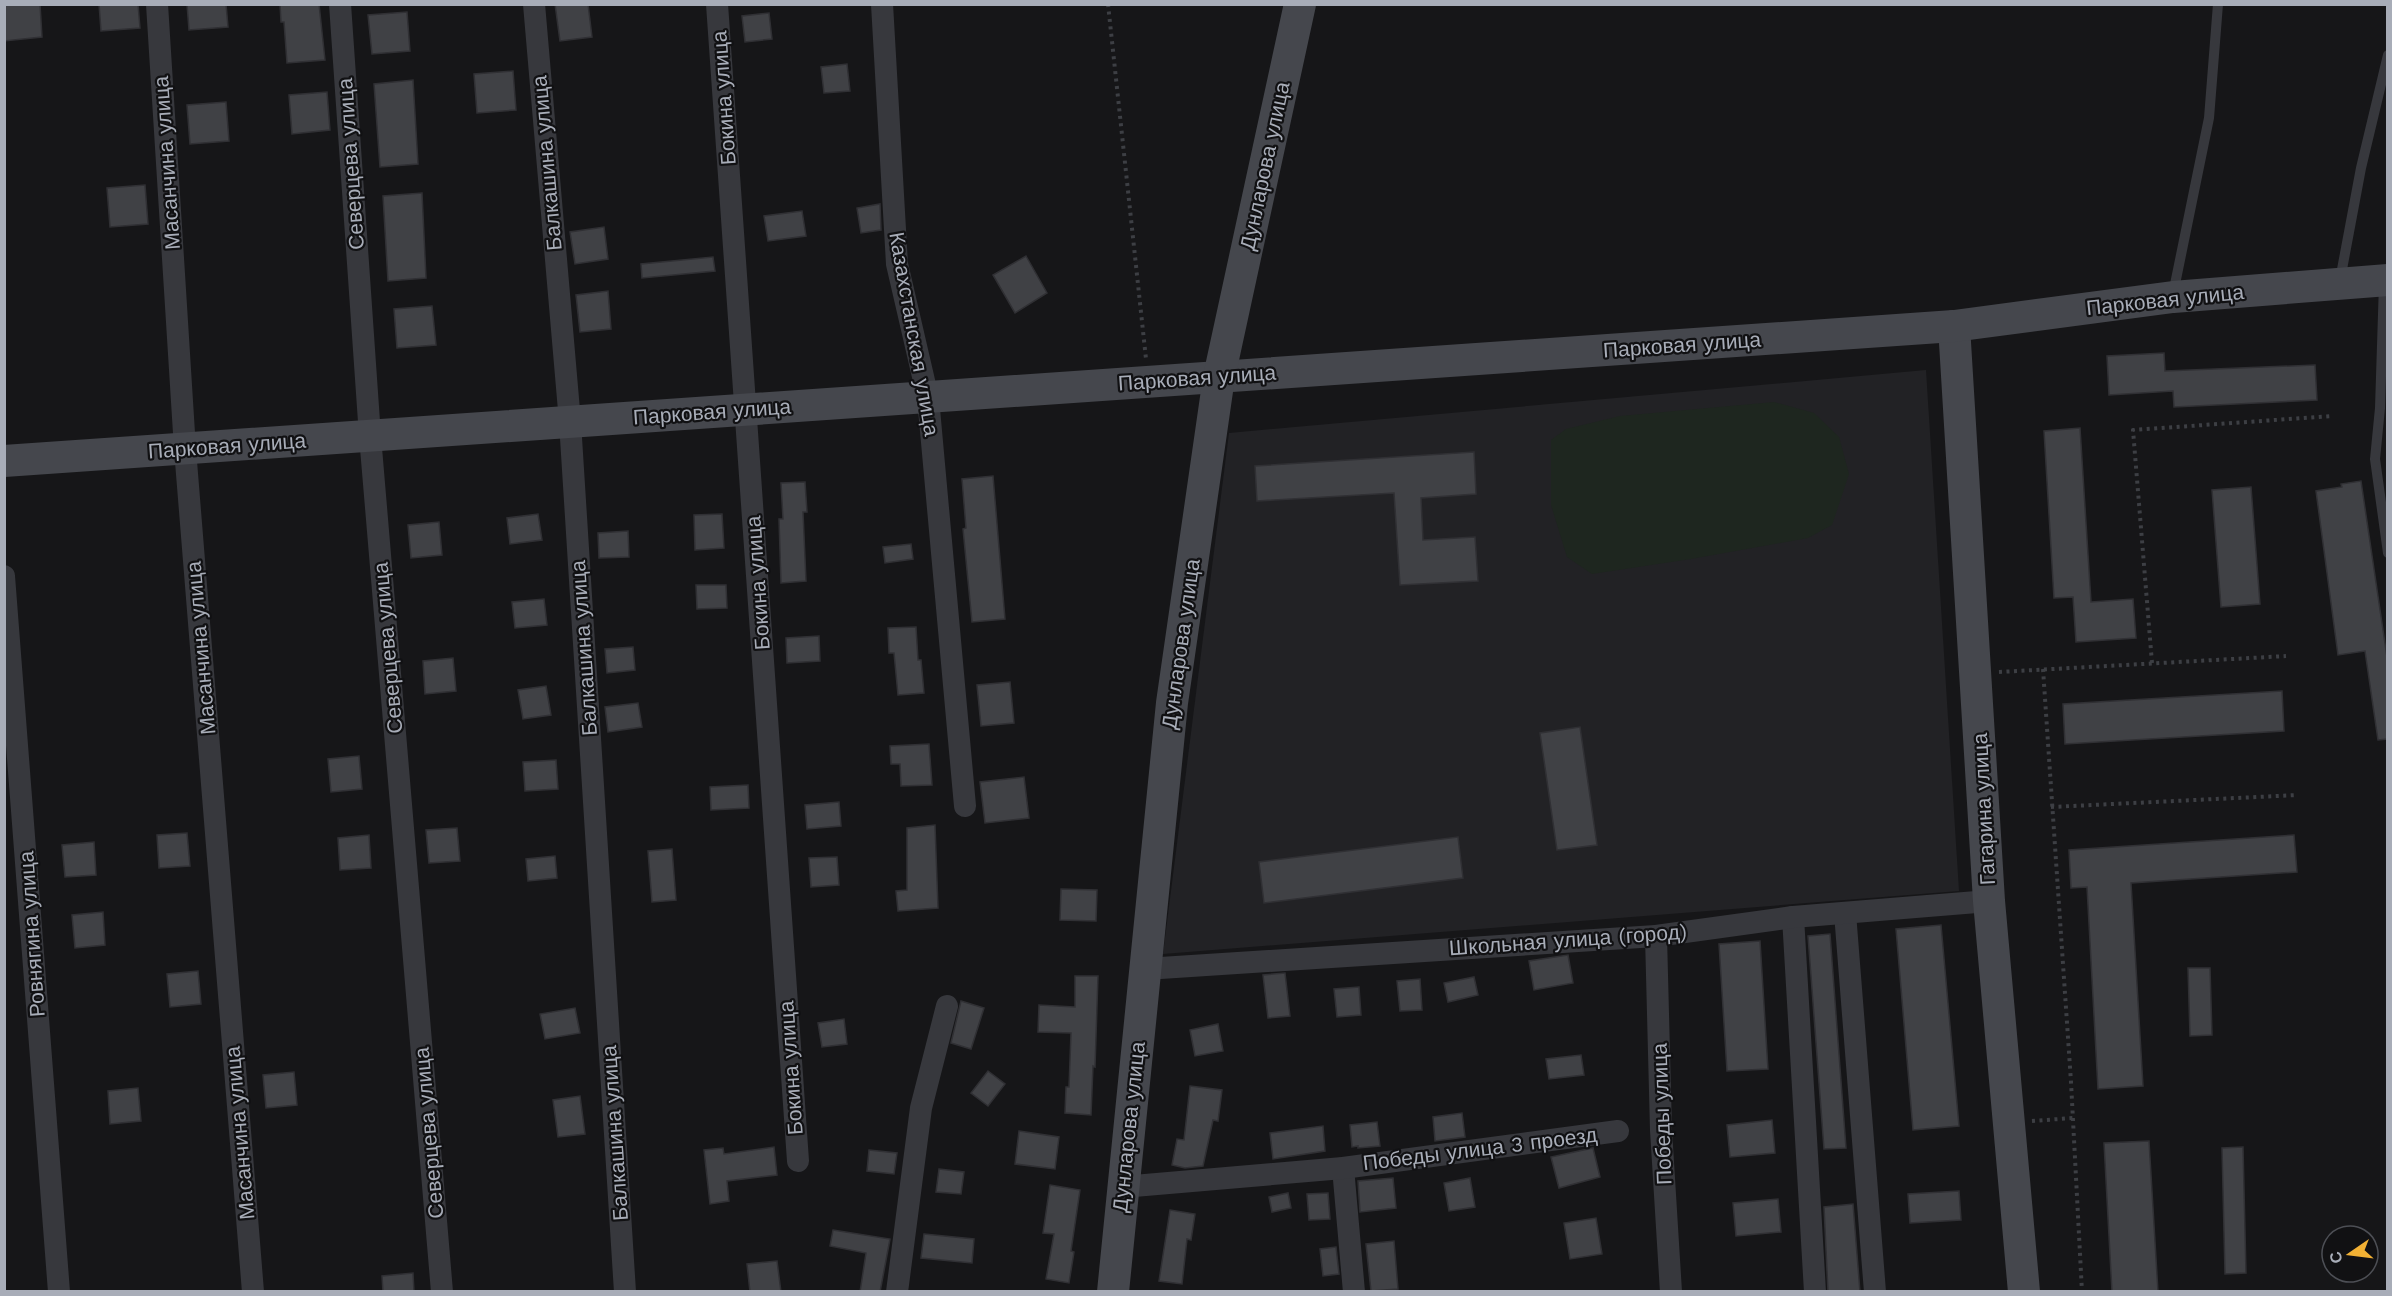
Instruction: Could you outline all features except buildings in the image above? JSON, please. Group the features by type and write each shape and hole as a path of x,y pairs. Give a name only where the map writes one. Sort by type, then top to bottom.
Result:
{"street":[{"name":"Масанчина улица","path":"157,4 185,449 253,1292"},
{"name":"Северцева улица","path":"340,4 370,436 442,1292"},
{"name":"Балкашина улица","path":"534,4 570,422 625,1292"},
{"name":"Бокина улица","path":"717,4 798,1161"},
{"name":"Казахстанская улица","path":"882,4 897,264 928,398 965,806"},
{"name":"Дунларова улица","path":"1113,1292 1172,703 1219,377 1300,4"},
{"name":"Парковая улица","path":"4,461 1954,326 2173,297 2386,280"},
{"name":"Гагарина улица","path":"1954,326 1989,901 2024,1292"},
{"name":"Ровнягина улица","path":"4,576 59,1292"},
{"name":"Школьная улица (город)","path":"1145,969 1656,936 1792,917 1989,901"},
{"path":"1845,913 1875,1292"},
{"path":"1792,917 1815,1292"},
{"name":"Победы улица","path":"1656,936 1661,1130 1671,1292"},
{"path":"897,1292 921,1108 947,1006"},
{"name":"Победы улица 3 проезд","path":"1122,1187 1342,1168 1618,1131"},
{"name":"Победы улица 3 проезд","path":"1342,1168 1354,1292"}],"lane":[{"path":"2173,297 2209,118 2218,4"},
{"path":"2340,282 2361,168 2388,54"},
{"path":"2386,280 2380,408 2375,459 2388,553"},
{"path":"2375,459 2388,458"}],"path":[{"path":"1108,4 1149,381"},
{"path":"2152,663 2133,430 2332,416"},
{"path":"1976,673 2286,656"},
{"path":"2043,669 2073,1118 2082,1292"},
{"path":"2051,807 2298,795"},
{"path":"2009,1123 2073,1118"}],"shaded area":[{"path":"1926,370 1959,891 1163,954 1229,433"},
{"path":"1774,402 1814,413 1839,437 1849,474 1832,525 1808,538 1592,574 1567,557 1551,505 1551,440 1566,429 1620,416"}]}
